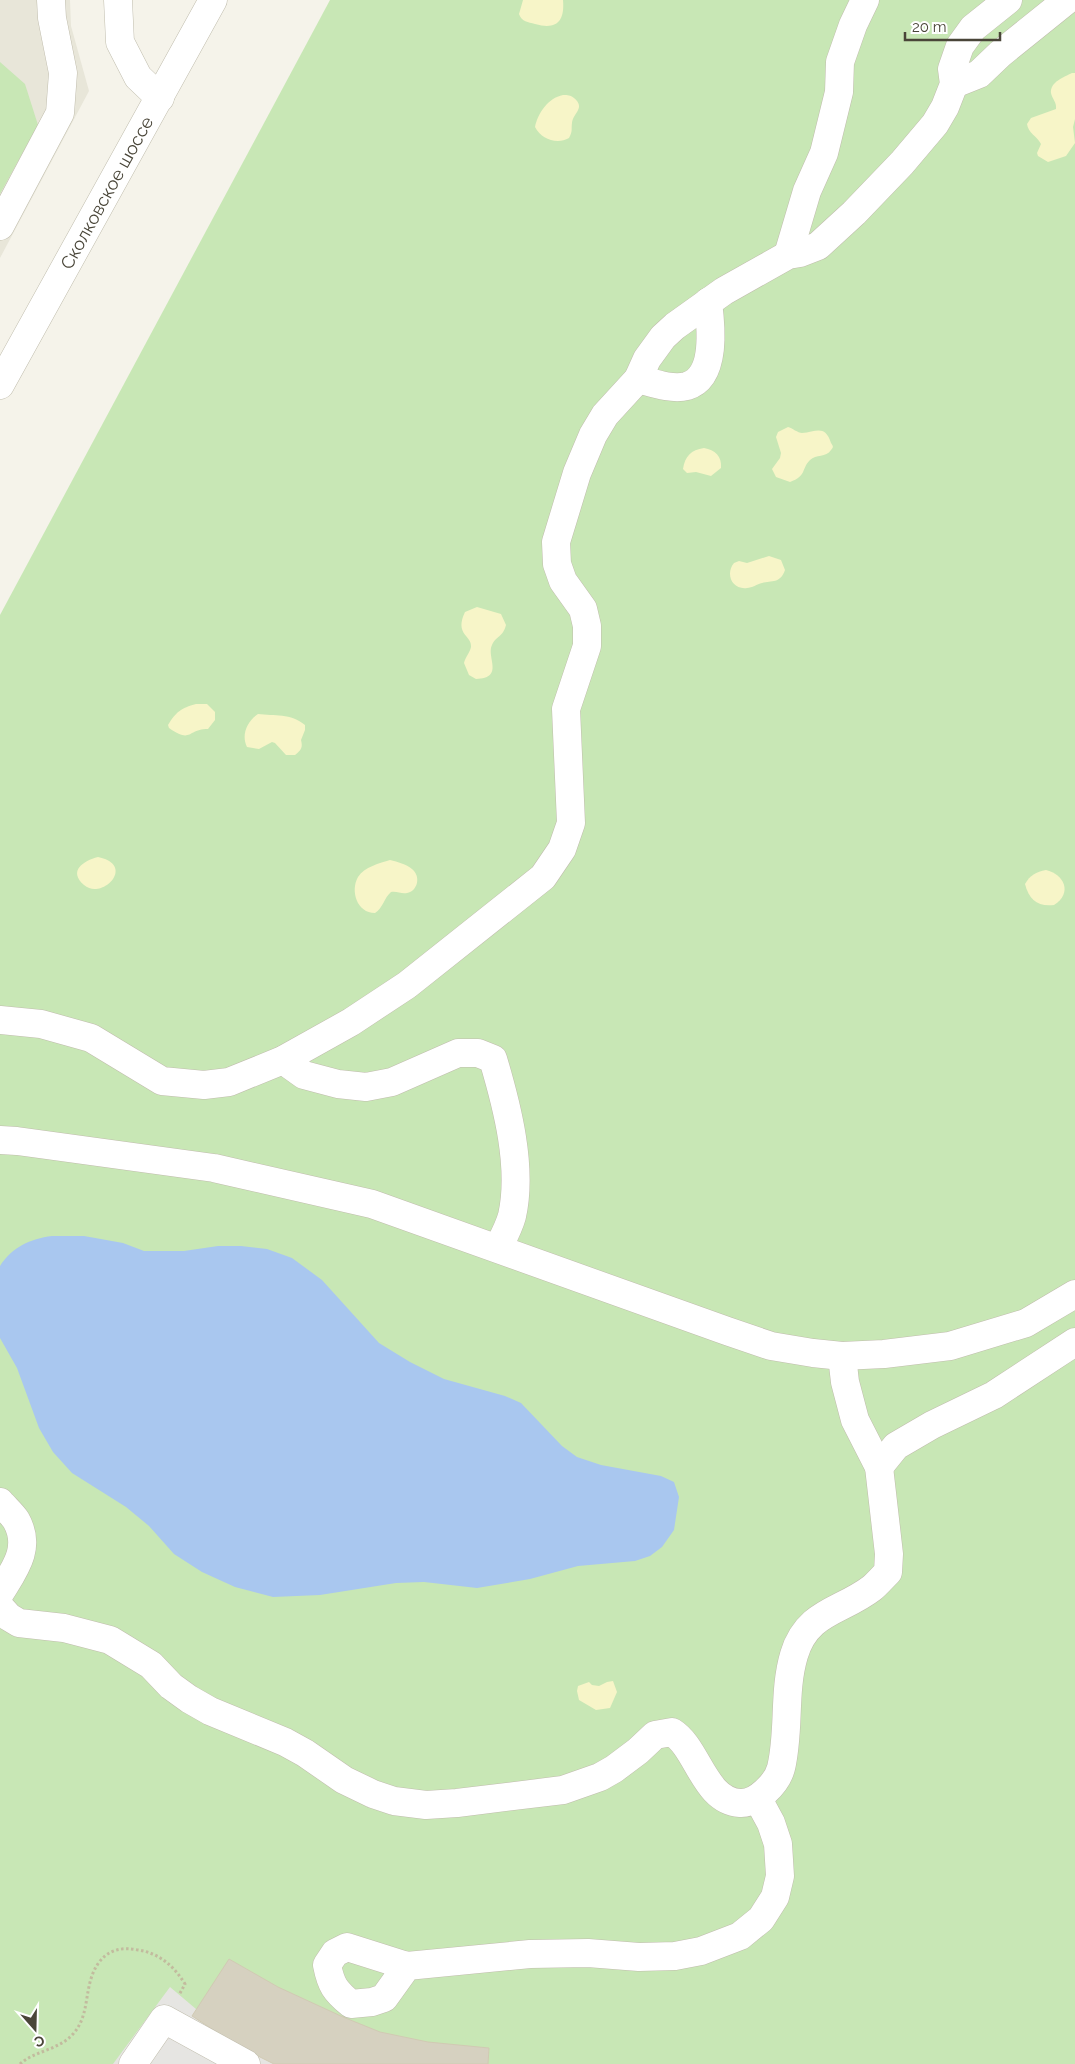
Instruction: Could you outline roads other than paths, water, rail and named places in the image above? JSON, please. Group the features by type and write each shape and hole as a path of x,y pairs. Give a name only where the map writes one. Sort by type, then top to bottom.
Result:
{"street":[{"path":"0,226 60,113 63,73 52,18 51,0"},
{"path":"118,0 120,42 138,77 160,98"},
{"name":"Сколковское шоссе","path":"0,385 213,0"},
{"path":"788,255 807,191 824,153 839,92 840,62 853,24 865,0"},
{"path":"0,1020 42,1024 91,1038 162,1081 204,1085 229,1082 283,1060 351,1022 407,984 543,877 562,849 571,823 566,709 587,646 586,626 582,609 562,581 557,564 556,542 568,499 593,435 605,415 638,378 647,359 663,336 708,302 788,255 800,253 818,246 861,206 902,163 935,124 945,107 954,84 952,69 960,46 972,28 1008,0"},
{"path":"954,84 979,74 1000,54 1067,0"},
{"path":"638,378 665,386 687,386 698,380 707,365 711,339 708,302"},
{"path":"283,1060 304,1075 338,1084 366,1087 392,1082 458,1052 478,1053 493,1059 514,1149 515,1188 512,1216 498,1248"},
{"path":"0,1140 27,1142 214,1168 372,1204 771,1346 842,1356 884,1354 950,1346 1026,1323 1075,1294"},
{"path":"879,1467 896,1446 932,1425 994,1394 1075,1342"},
{"path":"0,1607 9,1617 19,1623 64,1628 110,1640 151,1665 172,1686 189,1699 210,1711 285,1742 305,1753 344,1780 373,1794 394,1801 426,1805 457,1804 562,1790 600,1777 614,1769 655,1735 672,1732 681,1738 692,1753 702,1775 721,1796 740,1803 758,1798 771,1785 781,1769 787,1696 794,1654 808,1626 832,1609 850,1602 872,1588 888,1572 889,1554 879,1467 855,1420 845,1382 842,1356"},
{"path":"0,1502 16,1520 22,1540 20,1560 0,1593"},
{"path":"407,1966 530,1954 588,1954 639,1958 675,1956 701,1951 740,1936 761,1919 775,1897 780,1876 778,1844 771,1823 758,1798"},
{"path":"132,2064 164,2019 246,2064"}],"water":[{"path":"52,1236 84,1236 123,1243 144,1251 184,1251 218,1246 241,1246 267,1249 292,1258 322,1280 379,1343 410,1362 444,1379 505,1396 521,1403 562,1446 577,1457 601,1465 661,1476 674,1482 679,1497 674,1530 662,1547 650,1556 635,1561 578,1566 530,1579 477,1588 424,1582 396,1583 320,1595 273,1597 235,1587 202,1572 174,1554 149,1526 126,1507 72,1473 53,1452 39,1428 17,1368 0,1338 0,1266 10,1254 22,1245 36,1239"}]}
